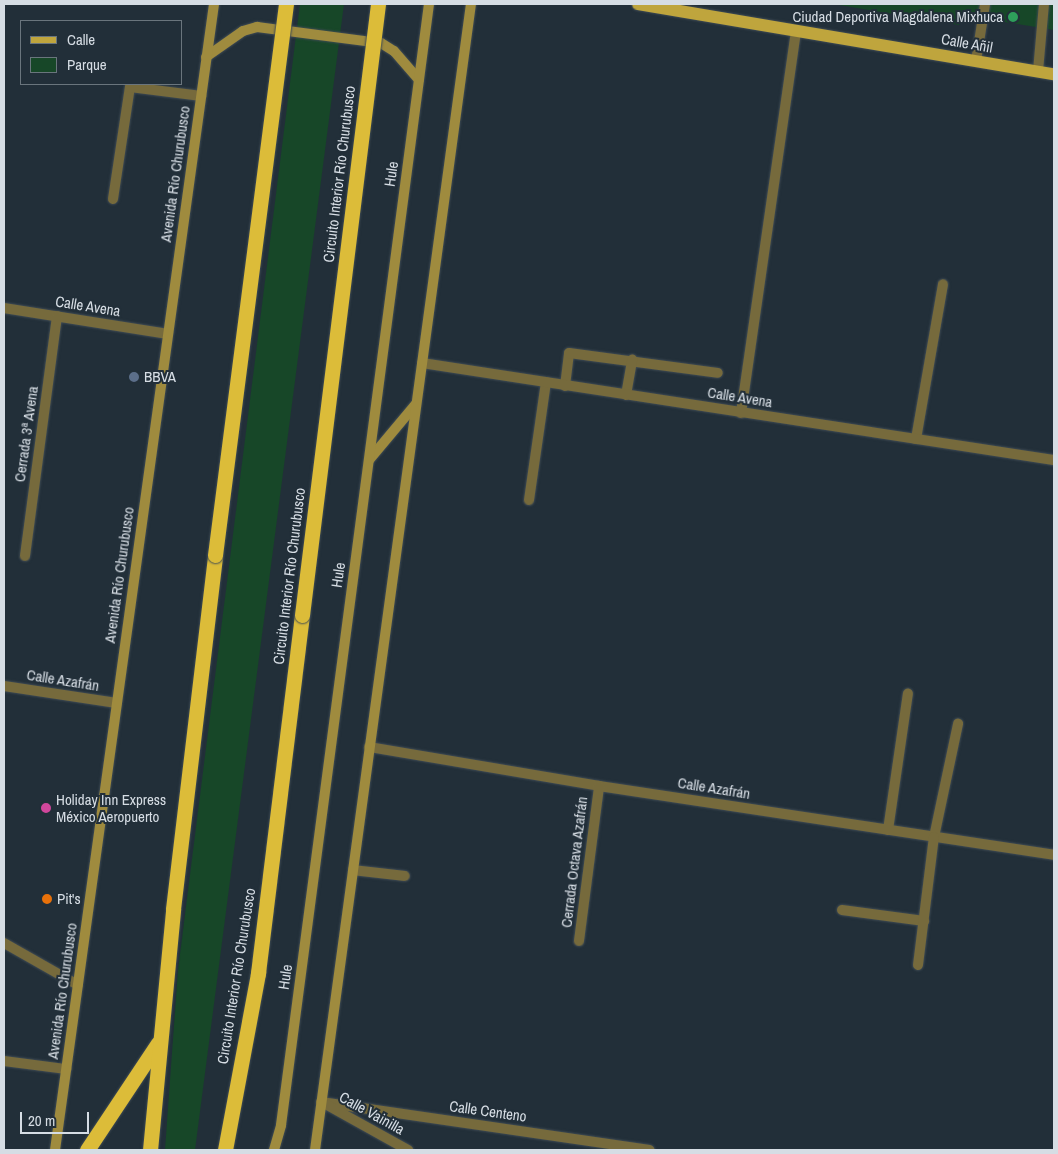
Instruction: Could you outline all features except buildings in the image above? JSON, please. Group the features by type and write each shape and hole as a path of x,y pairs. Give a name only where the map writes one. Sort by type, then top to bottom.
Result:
{"highway":[{"path":"150,1150 159,1041 215,555 286,4"},
{"name":"Circuito Interior Río Churubusco","path":"225,1150 258,973 378,4"},
{"path":"87,1150 159,1041"}],"main road":[{"name":"Avenida Río Churubusco","path":"55,1150 214,4"},
{"name":"Hule","path":"274,1150 281,1125 429,4"},
{"path":"315,1150 471,4"},
{"name":"Calle Añil","path":"638,4 1054,74"},
{"path":"206,57 243,31 257,27 381,43 394,51 419,80"},
{"path":"368,461 416,404"}],"street":[{"path":"976,61 985,4"},
{"path":"1038,71 1044,4"},
{"path":"741,413 796,31"},
{"path":"113,199 130,88 201,96"},
{"path":"916,439 943,284"},
{"name":"Calle Avena","path":"4,308 168,334"},
{"name":"Cerrada 3ª Avena","path":"25,556 57,316"},
{"path":"565,386 569,353 718,373"},
{"path":"626,395 632,360"},
{"name":"Calle Avena","path":"422,363 1054,460"},
{"path":"529,500 546,382"},
{"name":"Calle Azafrán","path":"4,686 117,703"},
{"path":"888,830 908,693"},
{"path":"918,965 934,837 958,724"},
{"name":"Calle Azafrán","path":"370,747 599,786 1054,856"},
{"name":"Cerrada Octava Azafrán","path":"579,941 599,786"},
{"path":"353,870 405,876"},
{"path":"842,910 924,921"},
{"path":"4,943 78,985"},
{"path":"4,1060 66,1069"},
{"name":"Calle Vainilla","path":"321,1102 408,1150"},
{"name":"Calle Centeno","path":"321,1102 650,1150"}],"green space":[{"path":"300,4 344,4 195,1150 165,1150 178,970"},
{"name":"Ciudad Deportiva Magdalena Mixhuca","path":"833,4 1054,4 1054,30 961,15 959,25"}],"place":[{"name":"Ciudad Deportiva Magdalena Mixhuca","path":"1013,17"},
{"name":"BBVA","path":"134,377"},
{"name":"Holiday Inn Express México Aeropuerto","path":"46,808"},
{"name":"Pit's","path":"47,899"}]}
